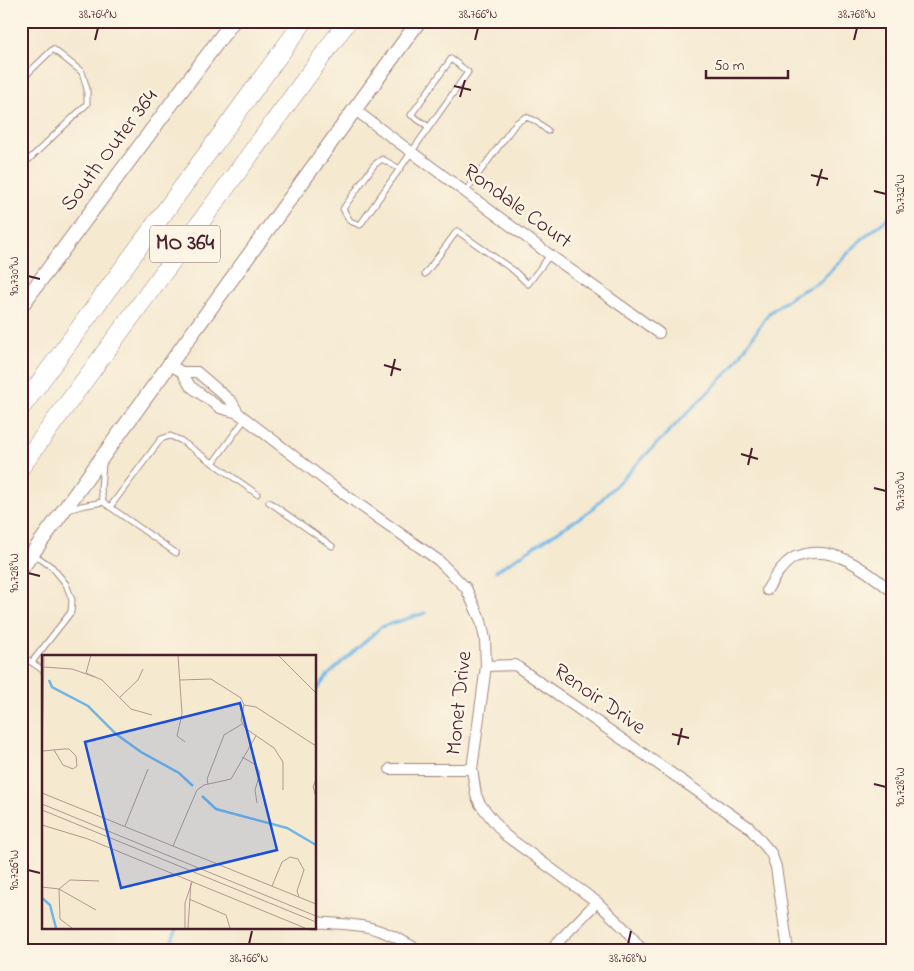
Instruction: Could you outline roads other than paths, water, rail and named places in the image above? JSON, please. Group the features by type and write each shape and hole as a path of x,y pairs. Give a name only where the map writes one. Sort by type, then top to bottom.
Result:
{"highway":[{"name":"MO 364","path":"21,408 304,21"},
{"name":"MO 364","path":"21,467 348,21"}],"main road":[{"name":"South Outer 364","path":"21,306 233,21"},
{"path":"21,569 419,21"}],"street":[{"name":"Rondale Court","path":"354,110 659,333"},
{"name":"Monet Drive","path":"170,365 182,372 190,386 220,408 241,416 334,487 438,560 466,588 481,621 485,639 486,666 472,769 476,795 480,804 505,835 597,902 627,930 642,950"},
{"name":"Monet Drive","path":"182,372 197,372 232,402 241,416"},
{"path":"767,590 779,570 795,557 816,552 837,556 866,571 893,592"},
{"name":"Renoir Drive","path":"486,666 515,664 749,827 770,853 776,867 788,950"},
{"path":"390,769 472,769"},
{"path":"550,950 597,902"},
{"path":"316,922 366,927 403,940 418,950"}],"lane":[{"path":"21,80 52,49 82,72 87,89 87,104 21,167"},
{"path":"400,169 382,159 374,165 343,209 350,221 360,225 400,169 411,152 429,127 468,72 450,59 411,115 429,127"},
{"path":"465,192 516,123 526,117 536,121 548,131"},
{"path":"425,274 457,231 513,270 528,284 550,255"},
{"path":"213,462 241,416"},
{"path":"110,507 161,439 170,436 180,440 213,462 257,494"},
{"path":"104,455 101,489 103,502 176,554"},
{"path":"62,512 103,502"},
{"path":"269,502 332,546"},
{"path":"32,554 52,567 66,584 72,600 71,612 32,662"},
{"path":"21,655 42,670"}],"waterway":[{"path":"496,571 590,511 731,369 769,313 794,295 821,281 861,240 893,214"},
{"path":"316,691 328,675 381,627 425,613"},
{"path":"167,950 178,928"}]}
